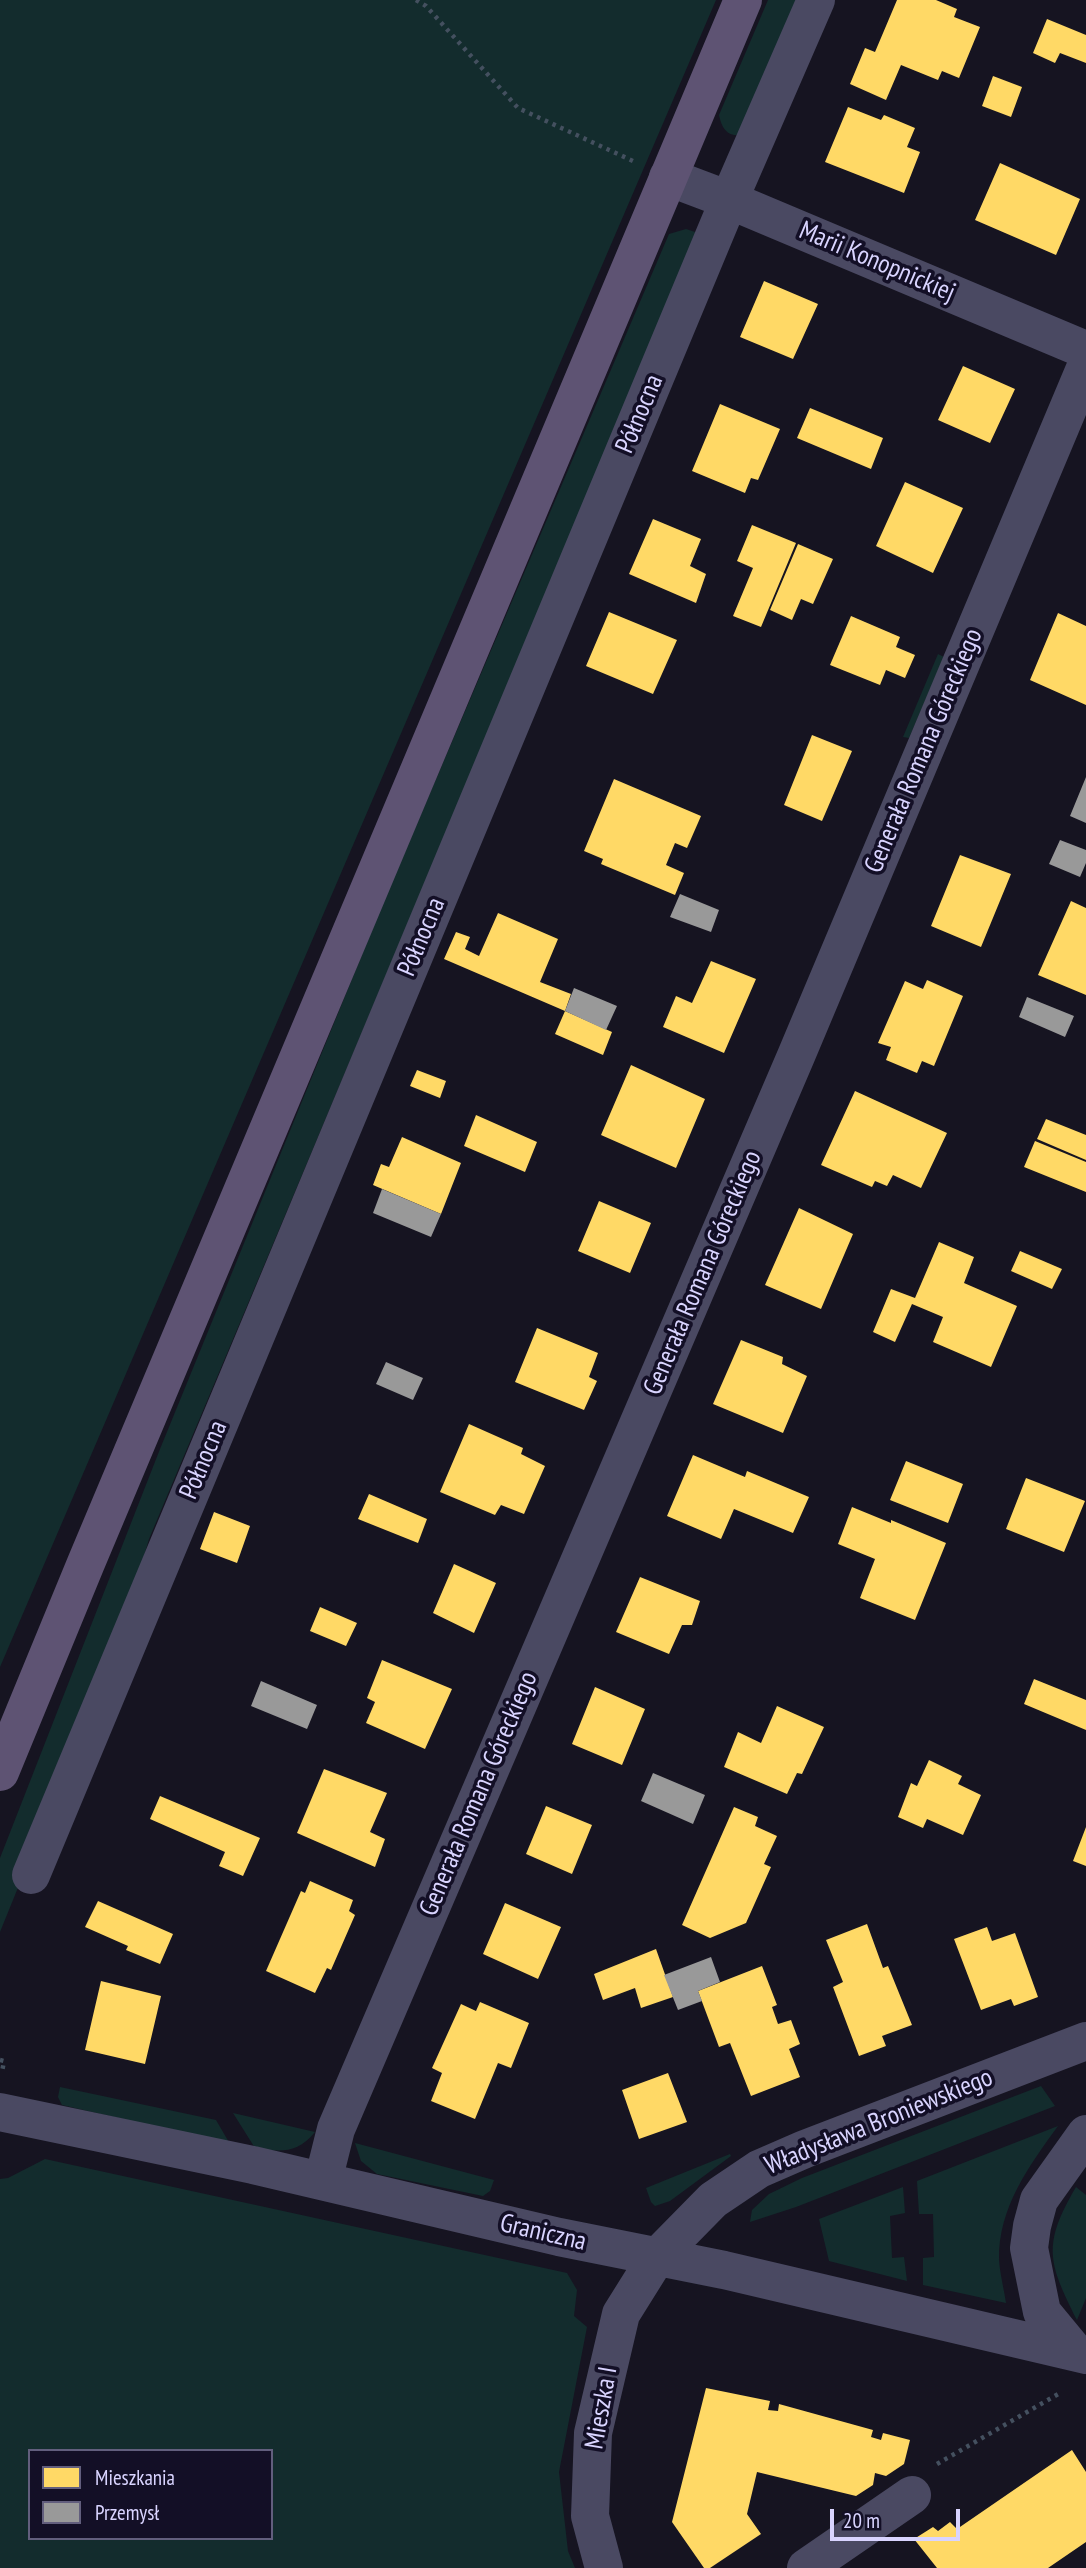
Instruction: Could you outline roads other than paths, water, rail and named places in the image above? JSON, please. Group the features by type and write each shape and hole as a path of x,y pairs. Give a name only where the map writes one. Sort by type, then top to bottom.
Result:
{"main road":[{"path":"0,1772 743,0"}],"street":[{"name":"Północna","path":"31,1875 729,200 816,0"},
{"name":"Marii Konopnickiej","path":"668,177 1086,350"},
{"name":"Generała Romana Góreckiego","path":"323,2181 336,2129 785,1081 1086,366"},
{"name":"Władysława Broniewskiego","path":"656,2258 713,2200 759,2169 805,2148 1086,2041"},
{"name":"Graniczna","path":"0,2112 323,2181 656,2258 724,2270 1080,2354"},
{"path":"1080,2354 1042,2312 1029,2248 1039,2200 1086,2134"},
{"name":"Mieszka I","path":"604,2568 590,2516 593,2433 621,2314 656,2258"},
{"path":"806,2568 920,2482"}]}
